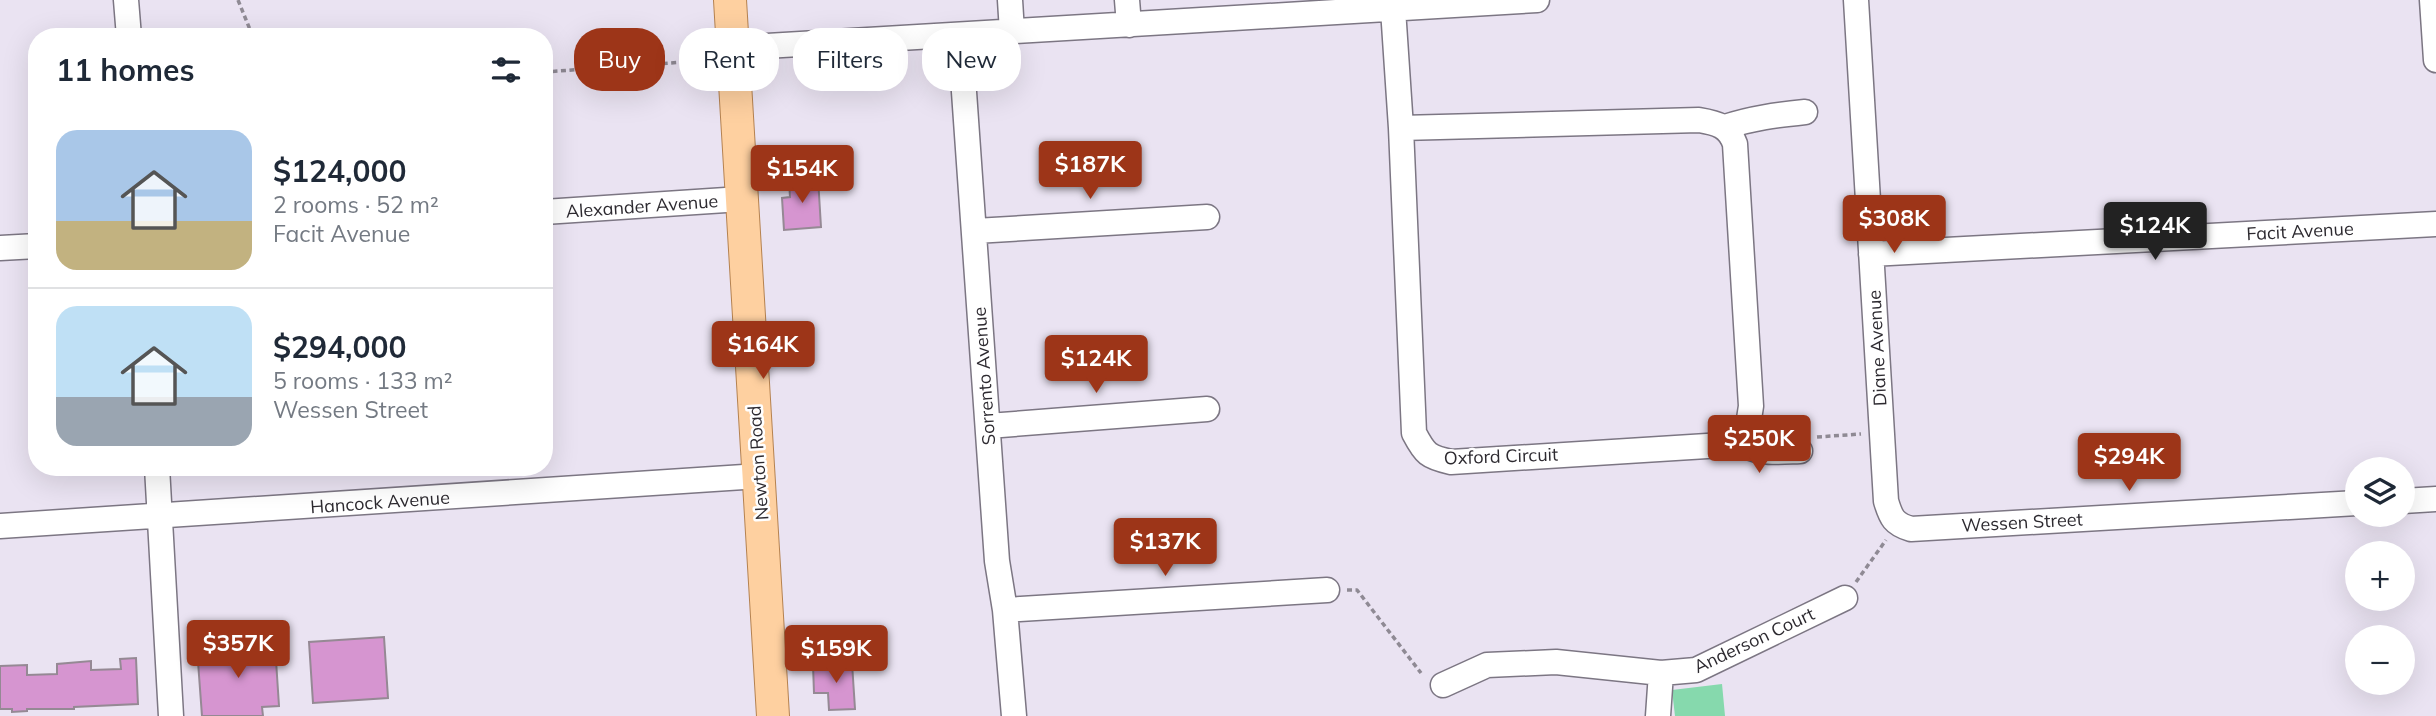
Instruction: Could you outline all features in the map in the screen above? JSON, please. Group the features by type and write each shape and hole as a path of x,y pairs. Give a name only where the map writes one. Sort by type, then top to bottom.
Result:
{"main road":[{"name":"Newton Road","path":"712,0 717,28"},
{"name":"Newton Road","path":"725,28 730,0"},
{"name":"Newton Road","path":"724,91 750,477 774,716"},
{"name":"Newton Road","path":"750,477 754,716"}],"street":[{"path":"126,0 128,28"},
{"path":"1010,0 1012,28"},
{"path":"1127,0 1129,25"},
{"path":"1021,31 1537,0"},
{"name":"Diane Avenue","path":"1856,0 1886,501 1890,516 1897,525"},
{"path":"2432,0 2436,60"},
{"name":"Oxford Circuit","path":"1393,9 1401,128 1414,433 1422,447 1432,458 1451,462 1723,445 1736,440"},
{"path":"779,49 922,38"},
{"name":"Sorrento Avenue","path":"964,91 996,561 1005,610 1014,716"},
{"path":"1401,128 1699,120 1725,127 1746,120 1805,112"},
{"path":"1725,127 1735,144 1751,406 1746,432 1736,440 1746,448 1759,452 1809,444"},
{"name":"Alexander Avenue","path":"553,211 732,200"},
{"path":"975,231 1208,217"},
{"name":"Facit Avenue","path":"1871,254 2436,224"},
{"path":"0,248 28,246"},
{"path":"988,426 1207,409"},
{"path":"158,476 171,716"},
{"name":"Hancock Avenue","path":"0,526 750,477"},
{"path":"2415,500 2436,499"},
{"name":"Wessen Street","path":"1897,525 1911,529 2345,504"},
{"path":"1005,610 1328,590"},
{"name":"Anderson Court","path":"1443,685 1487,665 1556,662 1661,673 1696,670 1845,598"},
{"path":"1658,716 1661,673"}],"path":[{"path":"238,0 249,28"},
{"path":"553,71 679,58"},
{"path":"1809,444 1882,433"},
{"path":"1845,598 1897,525"},
{"path":"1328,590 1357,590 1421,673"}],"green space":[{"path":"1722,684 1725,716 1675,716 1672,690"}],"building":[{"path":"818,178 821,227 784,230 782,198 790,197 789,180"},
{"path":"384,637 388,698 313,703 309,642"},
{"path":"275,645 279,706 262,707 263,716 202,716 197,648"},
{"path":"136,658 138,704 12,712 12,709 0,709 0,666 27,665 27,675 57,674 57,664 91,661 91,670 121,669 120,659"},
{"path":"852,663 855,709 829,710 828,693 814,693 813,665"}]}
